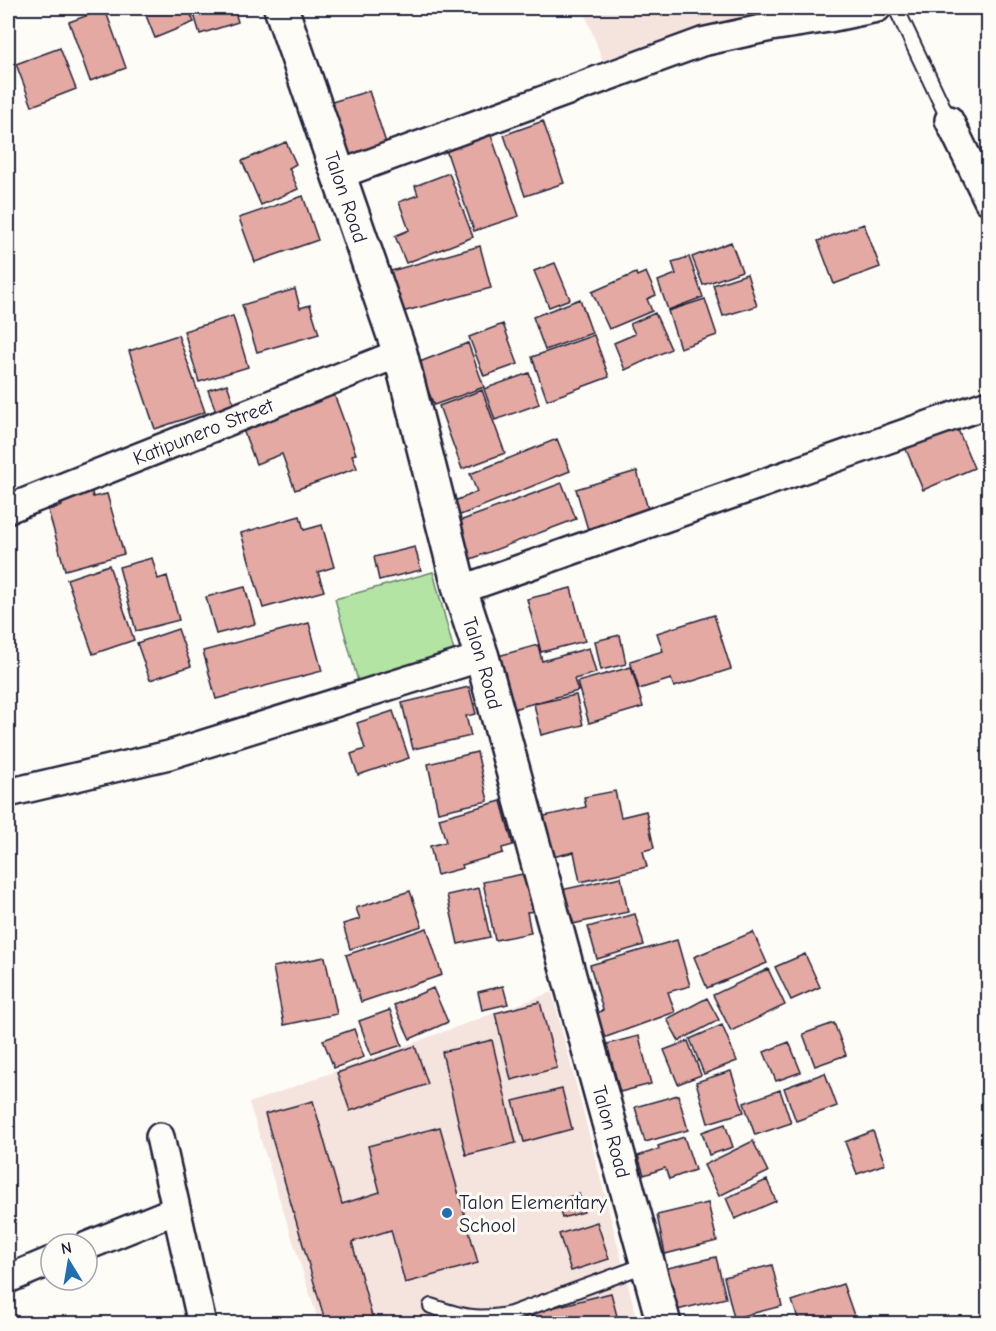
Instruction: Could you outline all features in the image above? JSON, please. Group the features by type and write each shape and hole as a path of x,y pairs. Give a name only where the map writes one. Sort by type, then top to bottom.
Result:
{"street":[{"name":"Talon Road","path":"281,8 400,353 460,590 482,657 664,1323"},
{"path":"339,175 702,42 877,8"},
{"path":"949,120 988,200"},
{"name":"Katipunero Street","path":"8,509 400,353"},
{"path":"460,590 988,404"},
{"path":"8,793 170,755 482,657"},
{"path":"160,1137 202,1323"},
{"path":"99,1241 176,1210"},
{"path":"8,1278 39,1266"}],"lane":[{"path":"896,8 949,120"},
{"path":"431,1306 463,1317 489,1318 511,1314 648,1264"}],"shaded area":[{"path":"583,8 789,8 697,27 603,61"},
{"name":"Talon Elementary School","path":"552,992 638,1323 319,1323 249,1103"}],"green space":[{"path":"433,572 455,655 358,681 335,599"}],"building":[{"path":"143,8 188,8 194,22 155,38"},
{"path":"192,8 234,8 238,22 200,34"},
{"path":"105,9 126,68 90,81 69,22"},
{"path":"60,48 76,89 32,106 16,64"},
{"path":"369,91 387,146 350,158 332,102"},
{"path":"543,121 564,183 525,196 504,135"},
{"path":"491,135 519,216 474,231 446,150"},
{"path":"286,142 296,164 289,168 298,189 261,205 242,161"},
{"path":"449,173 473,237 406,263 395,236 409,230 399,202 418,195 415,186"},
{"path":"303,196 318,240 255,262 239,218"},
{"path":"864,224 880,267 834,284 818,241"},
{"path":"731,242 742,271 703,285 692,257"},
{"path":"480,246 491,288 402,312 391,271"},
{"path":"689,257 703,297 668,310 658,281 676,274 672,262"},
{"path":"555,263 570,299 549,307 534,271"},
{"path":"646,272 656,295 647,299 652,311 609,329 592,292 636,273 637,276"},
{"path":"747,274 757,306 723,316 713,285"},
{"path":"295,289 300,308 310,305 319,334 257,352 242,305"},
{"path":"580,299 592,333 545,350 533,317"},
{"path":"705,299 717,335 680,348 668,311"},
{"path":"655,313 671,349 625,370 614,343 635,334 630,324"},
{"path":"233,316 248,367 199,382 184,331"},
{"path":"503,324 518,364 484,376 469,337"},
{"path":"178,335 205,412 155,429 129,351"},
{"path":"594,335 609,377 547,400 532,357"},
{"path":"468,343 484,387 434,405 417,363"},
{"path":"529,373 539,404 495,420 484,389"},
{"path":"227,384 236,410 218,417 208,390"},
{"path":"482,390 505,453 462,469 439,406"},
{"path":"334,394 356,454 352,455 357,468 295,490 282,454 256,464 242,427"},
{"path":"956,425 974,468 923,490 905,447"},
{"path":"557,439 570,471 453,518 447,504 477,492 470,474"},
{"path":"637,471 650,516 589,533 576,489"},
{"path":"562,483 576,519 471,559 457,522"},
{"path":"91,488 93,497 107,494 124,554 65,570 48,510 62,506 60,496"},
{"path":"300,516 304,530 322,525 334,567 318,572 324,591 263,608 241,533"},
{"path":"415,547 421,570 379,580 374,557"},
{"path":"152,558 158,579 167,576 179,620 136,631 119,567"},
{"path":"109,565 134,640 93,654 67,579"},
{"path":"245,587 255,624 216,634 206,597"},
{"path":"571,588 585,641 541,652 527,599"},
{"path":"714,615 731,669 674,687 671,679 639,689 630,661 663,651 657,633"},
{"path":"309,623 322,671 216,699 203,651"},
{"path":"178,629 191,666 150,680 137,643"},
{"path":"620,635 626,664 601,670 595,641"},
{"path":"538,645 542,661 589,648 596,673 574,679 578,691 513,709 498,656"},
{"path":"631,667 643,707 589,723 577,682"},
{"path":"469,687 476,714 466,716 471,736 413,749 402,703"},
{"path":"576,695 583,725 541,735 534,704"},
{"path":"393,711 409,758 358,775 351,754 365,749 357,723"},
{"path":"477,752 488,801 438,812 428,764"},
{"path":"615,791 621,817 646,811 654,848 643,851 647,867 580,882 574,852 548,858 540,817 586,807 584,797"},
{"path":"501,801 513,845 502,848 503,853 437,875 430,846 446,842 439,818"},
{"path":"528,873 536,911 527,912 531,933 495,940 483,882"},
{"path":"621,877 628,912 568,925 561,890"},
{"path":"479,888 490,937 458,944 447,895"},
{"path":"410,891 422,926 350,949 343,924 360,919 356,908"},
{"path":"635,914 644,945 597,959 588,927"},
{"path":"427,928 442,975 361,1002 346,955"},
{"path":"753,932 767,963 707,988 694,957"},
{"path":"677,940 690,986 668,992 675,1012 598,1040 589,1018 603,1010 590,965"},
{"path":"805,954 820,987 791,1000 775,967"},
{"path":"325,957 337,1014 284,1025 273,967"},
{"path":"768,969 785,1005 731,1031 713,995"},
{"path":"503,986 508,1004 482,1010 478,992"},
{"path":"433,988 448,1022 410,1039 394,1005"},
{"path":"707,998 719,1020 679,1041 667,1019"},
{"path":"540,1002 557,1068 511,1080 495,1013"},
{"path":"390,1010 402,1045 371,1055 359,1021"},
{"path":"834,1023 846,1055 815,1066 803,1034"},
{"path":"722,1025 737,1061 704,1074 690,1039"},
{"path":"354,1029 364,1057 334,1068 323,1040"},
{"path":"639,1036 651,1084 620,1092 607,1044"},
{"path":"492,1040 516,1143 466,1155 442,1052"},
{"path":"688,1041 701,1075 678,1084 664,1050"},
{"path":"789,1042 801,1072 776,1081 764,1052"},
{"path":"415,1046 428,1084 350,1111 337,1073"},
{"path":"731,1071 744,1112 708,1123 696,1082"},
{"path":"825,1073 837,1106 796,1121 784,1088"},
{"path":"562,1089 572,1129 524,1142 513,1101"},
{"path":"780,1090 791,1123 755,1135 744,1103"},
{"path":"678,1095 688,1130 645,1142 635,1107"},
{"path":"313,1101 342,1204 380,1192 368,1146 440,1127 478,1263 405,1283 391,1230 352,1242 374,1324 326,1324 265,1114"},
{"path":"725,1124 733,1147 709,1155 702,1132"},
{"path":"873,1131 885,1164 857,1174 845,1142"},
{"path":"684,1137 695,1170 669,1179 665,1168 644,1175 638,1156"},
{"path":"753,1141 768,1172 719,1196 704,1165"},
{"path":"767,1180 776,1201 735,1219 726,1198"},
{"path":"579,1194 584,1212 562,1218 557,1200"},
{"path":"708,1203 717,1241 665,1254 657,1215"},
{"path":"597,1222 609,1259 571,1271 559,1234"},
{"path":"716,1257 726,1298 669,1312 659,1270"},
{"path":"772,1265 782,1306 734,1318 724,1277"},
{"path":"843,1284 857,1324 800,1324 792,1301"},
{"path":"611,1293 619,1324 534,1324 531,1313"},
{"path":"765,1315 767,1324 730,1324"}],"place":[{"name":"Talon Elementary School","path":"447,1213"}]}
